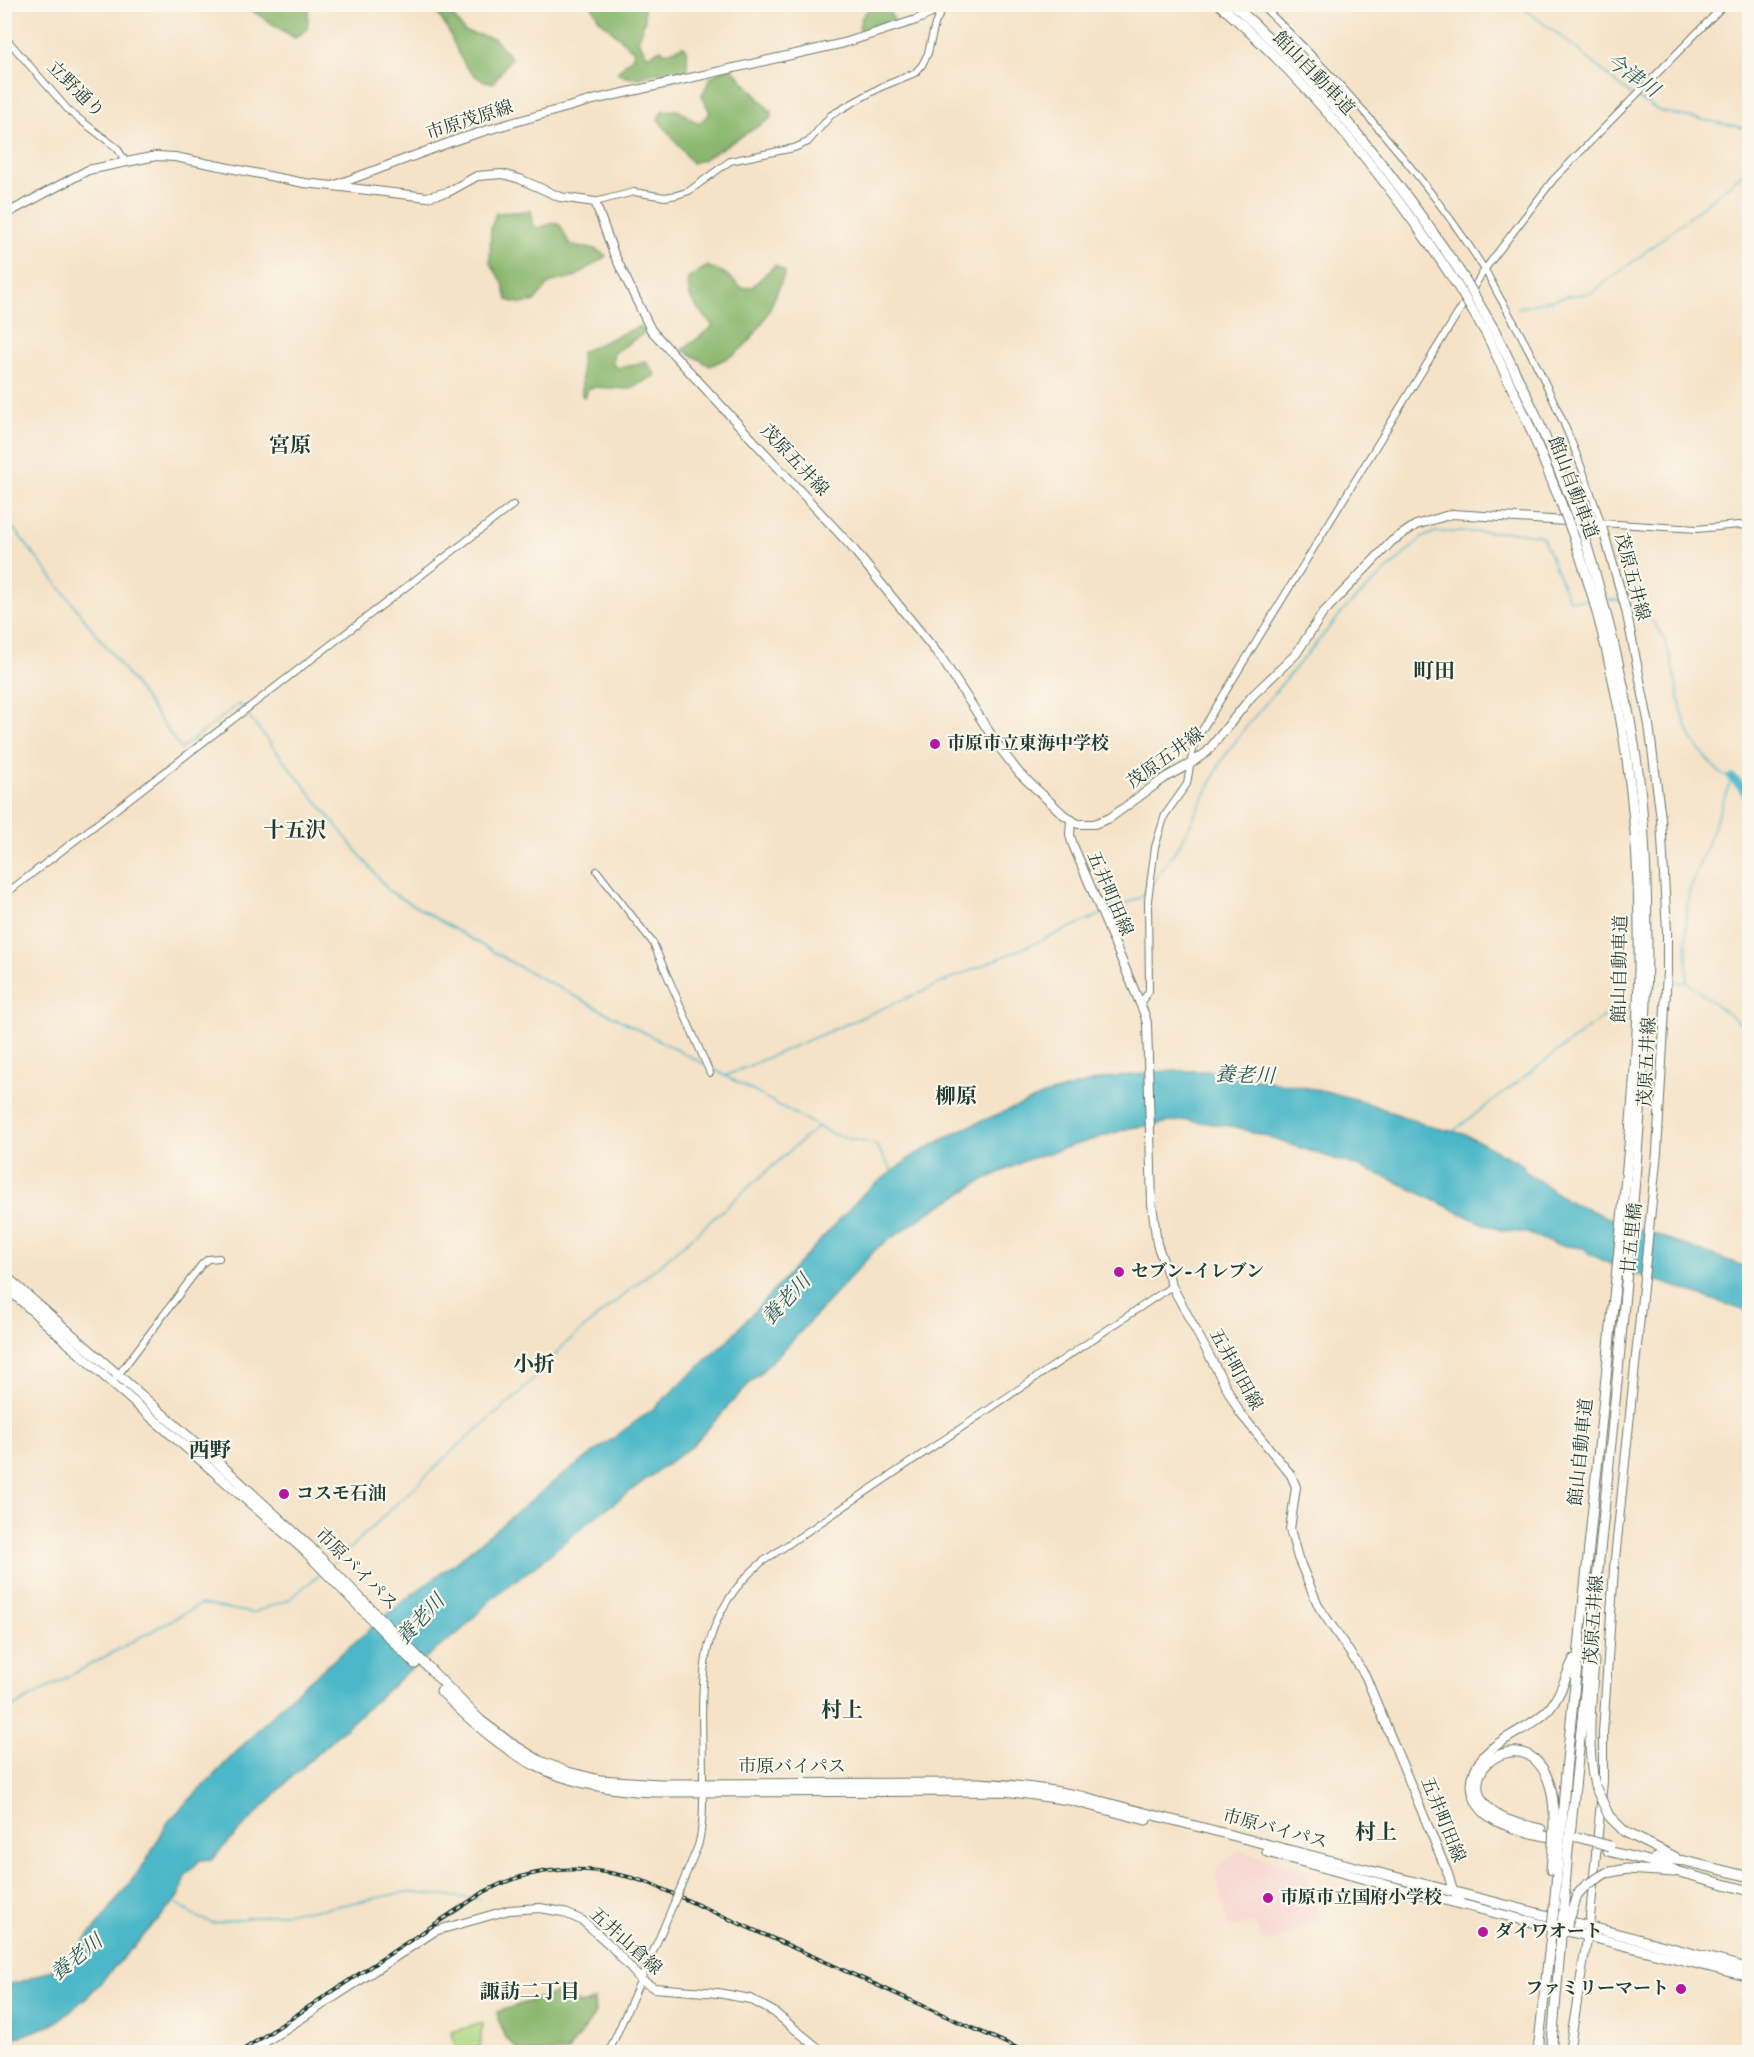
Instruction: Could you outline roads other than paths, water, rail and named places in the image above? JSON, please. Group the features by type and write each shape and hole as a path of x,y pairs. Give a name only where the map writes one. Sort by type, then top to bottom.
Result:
{"highway":[{"name":"館山自動車道","path":"1219,4 1267,49 1345,131 1386,181 1461,282"},
{"name":"館山自動車道","path":"1233,4 1315,84 1352,125 1432,230 1535,412 1572,502 1602,613 1641,859 1643,908 1634,1144 1623,1320 1599,1558 1562,1837"},
{"name":"館山自動車道","path":"1491,333 1561,503 1580,538"},
{"name":"館山自動車道","path":"1552,2048 1560,1941 1562,1837 1584,1584 1612,1320 1634,1144"},
{"name":"市原バイパス","path":"4,1275 367,1609 474,1725 536,1767 561,1777 618,1790 979,1783 1047,1789 1453,1891 1749,1977"},
{"name":"市原バイパス","path":"4,1285 115,1379"},
{"path":"1596,1583 1598,1603 1590,1726 1591,1763 1595,1786 1609,1816 1625,1832 1685,1862"},
{"path":"1578,1652 1561,1691 1550,1708 1489,1751 1476,1768 1473,1778 1475,1799 1484,1813 1509,1827 1749,1877"},
{"path":"1559,1910 1562,1837 1550,1784 1545,1772 1537,1761 1523,1753 1512,1751 1500,1753 1490,1760 1483,1769 1479,1782 1480,1793 1493,1812 1507,1820 1562,1837"},
{"name":"市原バイパス","path":"703,1787 1005,1791 1039,1795 1244,1845 1405,1890 1749,1967"},
{"path":"1609,1848 1679,1872 1749,1891"},
{"path":"1559,1910 1586,1885 1606,1873 1627,1869 1679,1872"},
{"name":"館山自動車道","path":"1538,2047 1549,1958 1559,1910"}],"main road":[{"name":"市原茂原線","path":"4,215 78,174 165,155 304,183 333,186 459,139 523,120 593,100 844,43 916,20 947,6"},
{"path":"333,186 427,197 448,192 477,176 502,174 520,178 560,196 596,202"},
{"name":"茂原五井線","path":"596,202 614,255 651,330 850,545 942,659 1013,766 1071,821 1089,825 1100,823 1118,813 1166,777 1190,764 1216,743 1252,696 1296,654 1323,613 1392,541 1416,525 1452,514 1600,523 1626,610 1649,725 1662,840 1667,952 1664,1056 1656,1165"},
{"name":"五井町田線","path":"1071,821 1070,835 1073,846 1140,1004 1148,1032 1152,1204 1157,1244 1172,1286 1240,1413 1291,1475 1296,1487 1290,1529 1298,1558 1319,1607 1365,1675 1453,1891 1460,1902"},
{"name":"廿五里橋","path":"1640,1316 1656,1165"},
{"name":"茂原五井線","path":"1569,2052 1588,1931 1603,1781 1604,1721 1614,1569 1640,1316"},
{"name":"五井山倉線","path":"250,2052 435,1931 509,1910 540,1908 573,1916 589,1926 610,1945 641,1980 654,1988 750,1999 774,2012 823,2052"}],"street":[{"path":"1260,4 1371,120 1437,200 1485,269 1549,393 1594,501 1600,523 1697,529 1749,526"},
{"path":"1140,1004 1149,991 1148,900 1155,848 1165,815 1187,784 1194,743 1485,269 1553,180 1725,4"},
{"path":"596,202 634,192 656,196 677,195 689,191 730,161 794,148 808,142 831,115 881,87 915,73 928,53 935,24 947,6"},
{"name":"立野通り","path":"4,36 70,112 117,148 126,162"},
{"path":"4,895 513,505"},
{"path":"597,872 653,943 710,1073"},
{"path":"115,1379 202,1264 208,1259 219,1258"},
{"path":"609,2052 698,1846 702,1824 703,1787 702,1681 707,1644 726,1601 749,1572 762,1562 1172,1286"}],"water":[{"name":"養老川","path":"1166,1071 1213,1071 1325,1091 1362,1101 1431,1127 1465,1134 1523,1165 1525,1171 1568,1201 1614,1220 1749,1268 1749,1312 1614,1266 1590,1254 1584,1248 1557,1245 1527,1233 1501,1230 1477,1221 1391,1179 1236,1127 1186,1120 1130,1128 1026,1160 980,1182 877,1248 693,1445 587,1523 537,1565 492,1598 463,1629 406,1673 292,1777 212,1859 200,1860 185,1876 179,1897 88,1996 54,2024 5,2042 4,1985 20,1982 57,1968 93,1931 145,1863 168,1822 289,1698 402,1602 456,1562 556,1480 653,1409 726,1342 865,1192 913,1156 961,1130 1044,1095 1106,1078"}],"waterway":[{"name":"今津川","path":"1518,4 1576,48 1632,96"},
{"name":"今津川","path":"1637,98 1662,112 1750,129"},
{"path":"1518,308 1591,293 1750,168"},
{"path":"4,516 119,663 181,749 239,704 242,708"},
{"path":"1153,881 1182,841 1222,760 1249,723 1346,608 1422,538 1435,532 1513,532 1538,535 1543,538 1569,600 1591,600"},
{"path":"1607,600 1621,600"},
{"path":"1628,603 1644,613 1656,626 1665,641 1687,728 1693,740 1715,768 1732,778 1690,889 1686,923 1687,982"},
{"path":"245,712 389,891 516,965 704,1064"},
{"path":"1732,778 1742,787 1750,800"},
{"path":"1104,913 1141,897 1146,890"},
{"path":"725,1076 1100,915"},
{"path":"1651,990 1664,981"},
{"path":"1669,982 1687,982 1750,1031"},
{"path":"1452,1132 1609,1012 1624,1011 1635,1002"},
{"path":"711,1068 832,1134 876,1145 892,1171"},
{"path":"333,1564 458,1446 519,1394 564,1345 682,1246 817,1127"},
{"path":"4,1712 201,1604 252,1613 288,1600 320,1574"},
{"path":"175,1902 199,1918 213,1923 323,1909 405,1892 480,1899"}],"railway":[{"path":"240,2052 484,1892 524,1876 565,1870 607,1872 649,1883 1026,2052"}],"place":[{"name":"市原市立東海中学校","path":"935,744"},
{"name":"セブン-イレブン","path":"1119,1272"},
{"name":"コスモ石油","path":"284,1494"},
{"name":"市原市立国府小学校","path":"1268,1898"},
{"name":"ダイワオート","path":"1483,1932"},
{"name":"ファミリーマート","path":"1681,1989"}],"district":[{"name":"宮原","path":"290,446"},
{"name":"町田","path":"1434,672"},
{"name":"十五沢","path":"295,831"},
{"name":"柳原","path":"956,1097"},
{"name":"小折","path":"534,1365"},
{"name":"西野","path":"210,1451"},
{"name":"村上","path":"842,1711"},
{"name":"村上","path":"1376,1833"},
{"name":"諏訪二丁目","path":"530,1992"}]}
